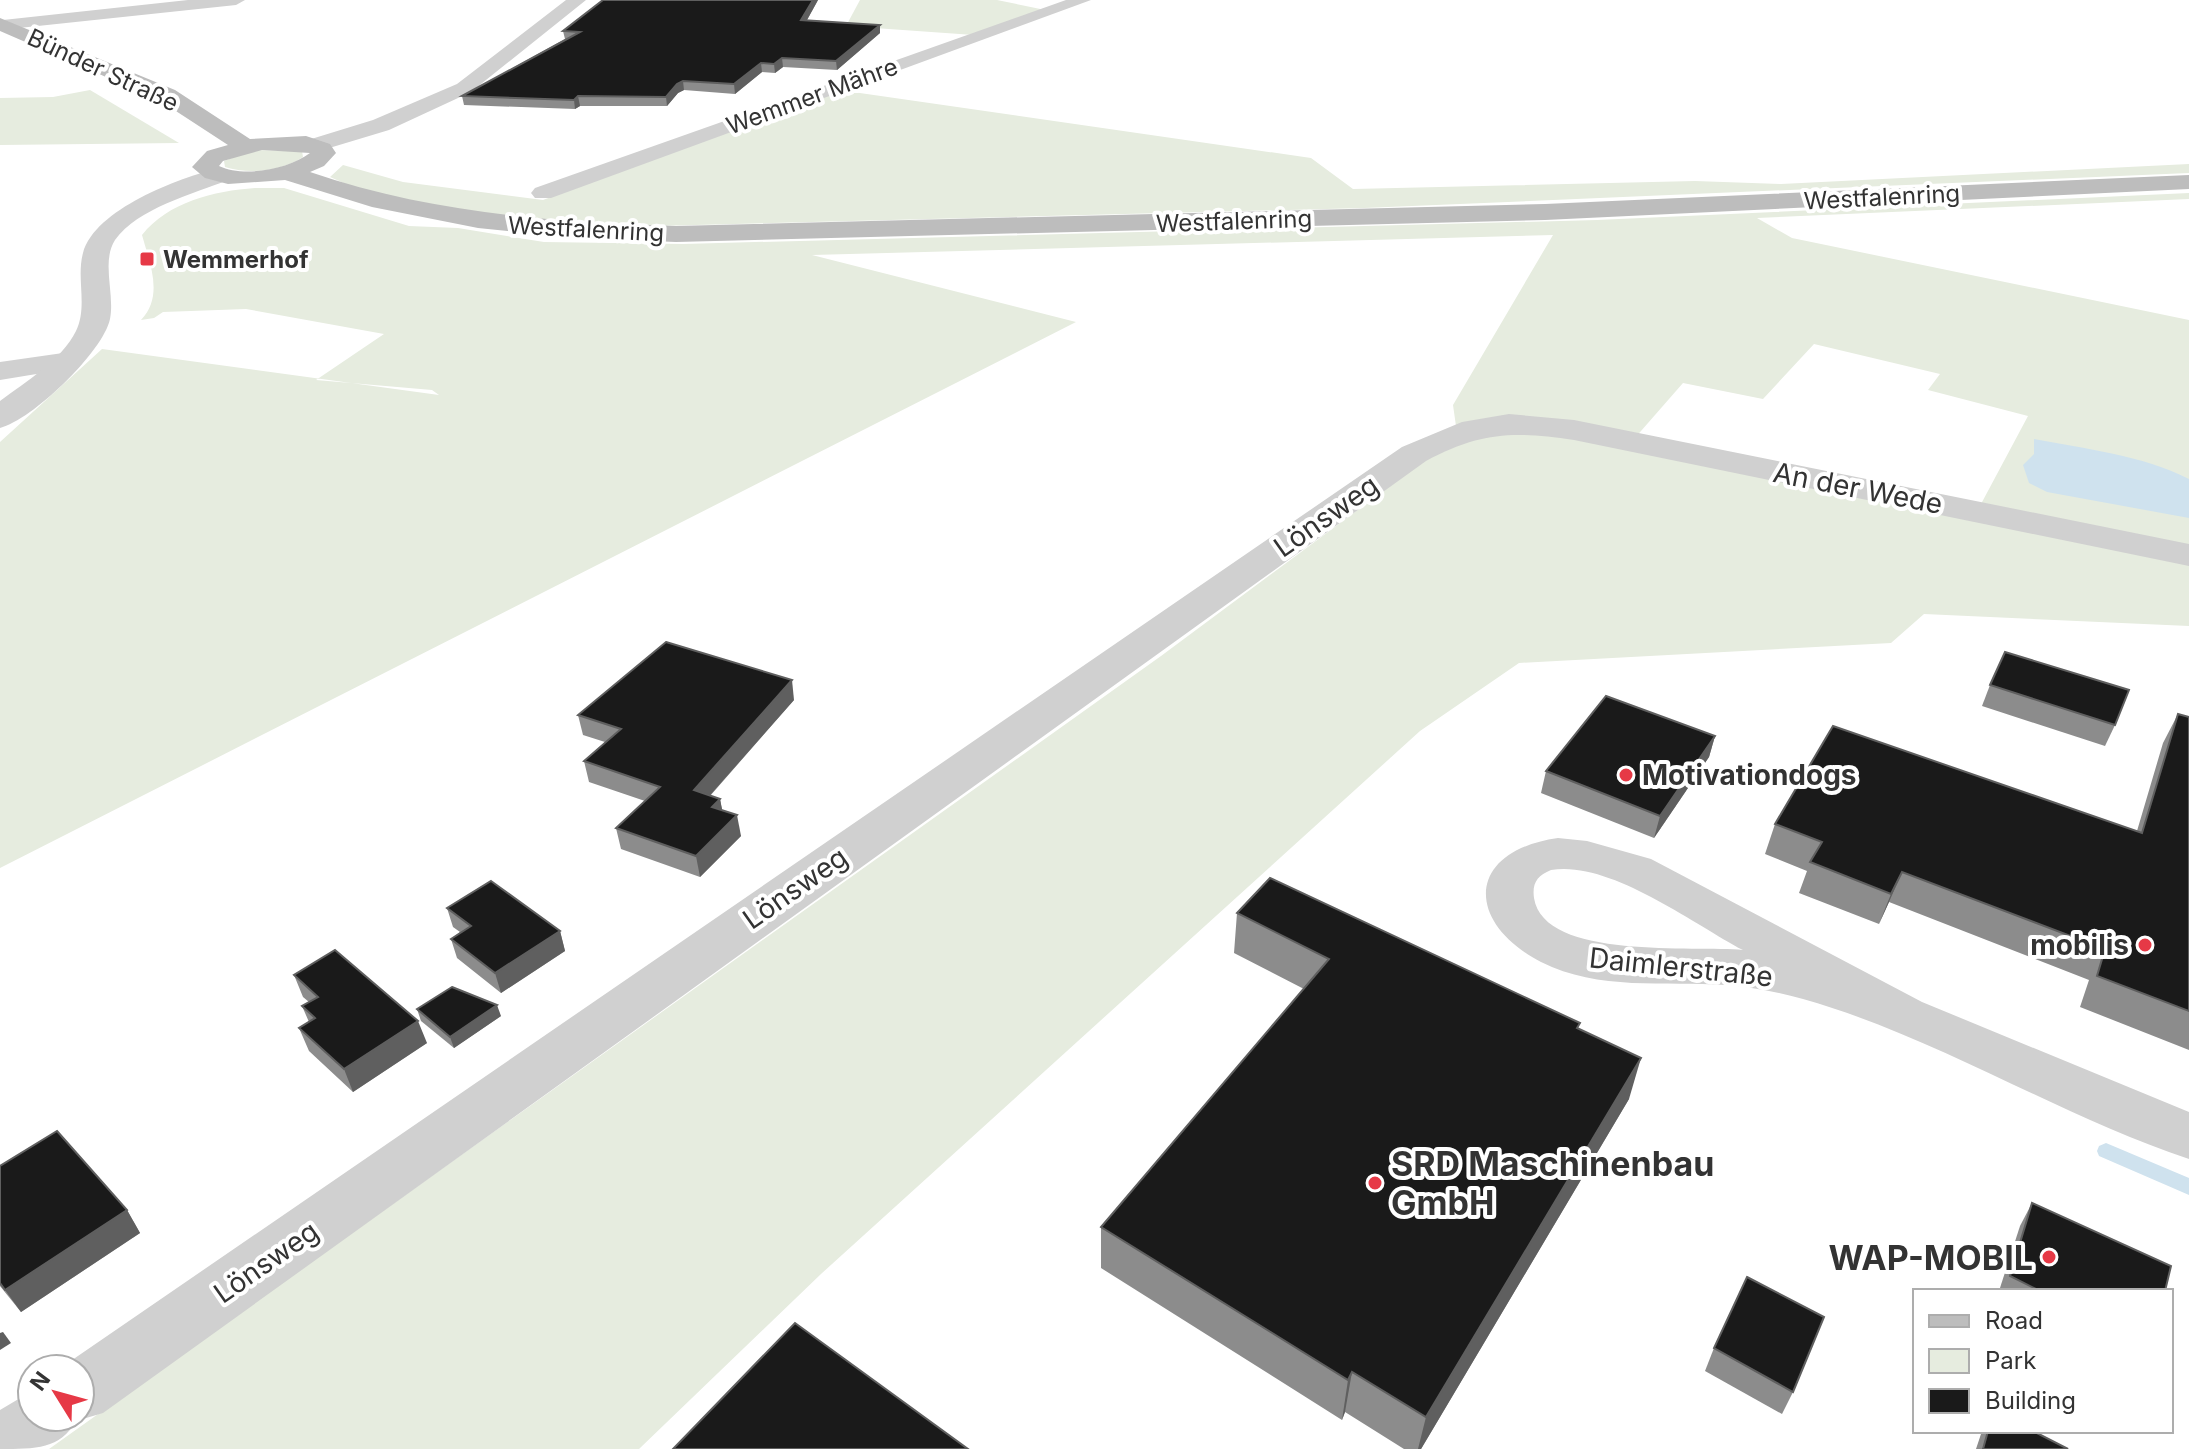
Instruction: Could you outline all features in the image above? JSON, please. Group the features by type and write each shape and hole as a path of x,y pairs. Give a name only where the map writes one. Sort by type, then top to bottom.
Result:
{"main road":[{"name":"Bünder Straße","path":"2,25 167,95 245,146"},
{"path":"278,142 316,145 322,149 321,158 286,172 257,177 219,175 208,172 204,167 207,161 245,146 278,142"},
{"name":"Westfalenring","path":"286,172 371,202 495,223 565,231 676,234 1545,212 2189,182"}],"street":[{"path":"2,25 236,0"},
{"path":"316,145 381,125 464,88 577,0"},
{"name":"Wemmer Mähre","path":"543,193 1082,0"},
{"path":"0,418 87,339 99,299 97,250 104,238 143,207 219,175"},
{"path":"0,371 63,362"},
{"name":"An der Wede","path":"1527,423 2189,555"},
{"name":"Lönsweg","path":"96,1381 1414,454 1446,436 1485,424 1527,423"},
{"name":"Daimlerstraße","path":"1903,1015 1753,969 1602,963 1555,950 1520,926 1507,897 1510,877 1529,860 1558,853 1591,857 1634,870 1903,1015 2189,1136"},
{"path":"0,1449 22,1433"}],"green space":[{"path":"860,0 997,0 1055,12 988,36 846,26"},
{"path":"90,90 179,143 0,145 0,98 53,97"},
{"path":"839,90 1311,158 1353,189 1695,181 1781,184 2189,164 2189,173 1364,208 656,226 533,221 447,211 366,191 330,177 343,165 403,182 543,200"},
{"path":"253,150 302,151 303,157 285,166 265,170 245,171 225,167 224,161"},
{"path":"255,188 284,188 409,226 458,228 544,242 683,244 1597,220 2189,193 2189,199 1757,218 1792,238 2189,320 2189,626 1924,614 1891,643 1519,663 1420,731 821,1274 639,1449 49,1449 71,1433 96,1433 96,1415 1161,656 1425,460 1458,440 1453,405 1553,235 812,255 1076,322 0,868 0,442 102,349 318,379 384,334 246,309 163,312 154,318 141,320 148,311 154,290 142,235 178,206 208,195","holes":["1814,344 1940,374 1928,390 2028,416 1973,519 1627,447 1683,383 1763,399","352,383 432,390 439,395"]}],"water":[{"path":"2034,439 2133,458 2189,479 2189,518 2047,492 2029,483 2023,465 2034,454"}],"building":[{"path":"603,0 813,0 801,20 880,25 836,61 782,58 774,64 761,63 734,84 683,81 666,97 578,96 574,100 462,96 580,32 563,31"},
{"path":"666,642 792,680 694,790 720,799 712,807 737,815 696,856 616,828 660,787 584,761 621,729 578,715"},
{"path":"2005,652 2129,690 2115,725 1990,685"},
{"name":"Motivationdogs","path":"1606,696 1715,736 1660,816 1546,771"},
{"path":"2178,714 2189,717 2189,1011 2097,976 2105,949 1902,872 1891,894 1810,862 1822,842 1775,824 1833,726 2142,833"},
{"name":"SRD Maschinenbau GmbH","path":"1270,878 1580,1023 1577,1028 1641,1058 1426,1417 1352,1372 1348,1380 1101,1227 1329,959 1237,913"},
{"path":"491,881 560,931 495,973 451,939 471,926 447,908"},
{"path":"335,950 418,1021 344,1069 299,1028 315,1018 302,1006 318,997 294,975"},
{"path":"452,987 497,1005 450,1037 417,1009"},
{"path":"57,1131 127,1210 5,1290 0,1283 0,1166"},
{"path":"2032,1203 2171,1266 2165,1289 2036,1289 2010,1276"},
{"path":"1747,1277 1824,1317 1793,1392 1714,1348"},
{"path":"795,1323 968,1449 673,1449"},
{"path":"1987,1433 2037,1433 2068,1449 1983,1449"}],"waterway":[{"path":"2106,1151 2189,1187"}],"place":[{"name":"Wemmerhof","path":"147,259"},
{"name":"Motivationdogs","path":"1626,775"},
{"name":"mobilis","path":"2145,945"},
{"name":"SRD Maschinenbau GmbH","path":"1375,1183"},
{"name":"WAP-MOBIL","path":"2049,1257"}]}
